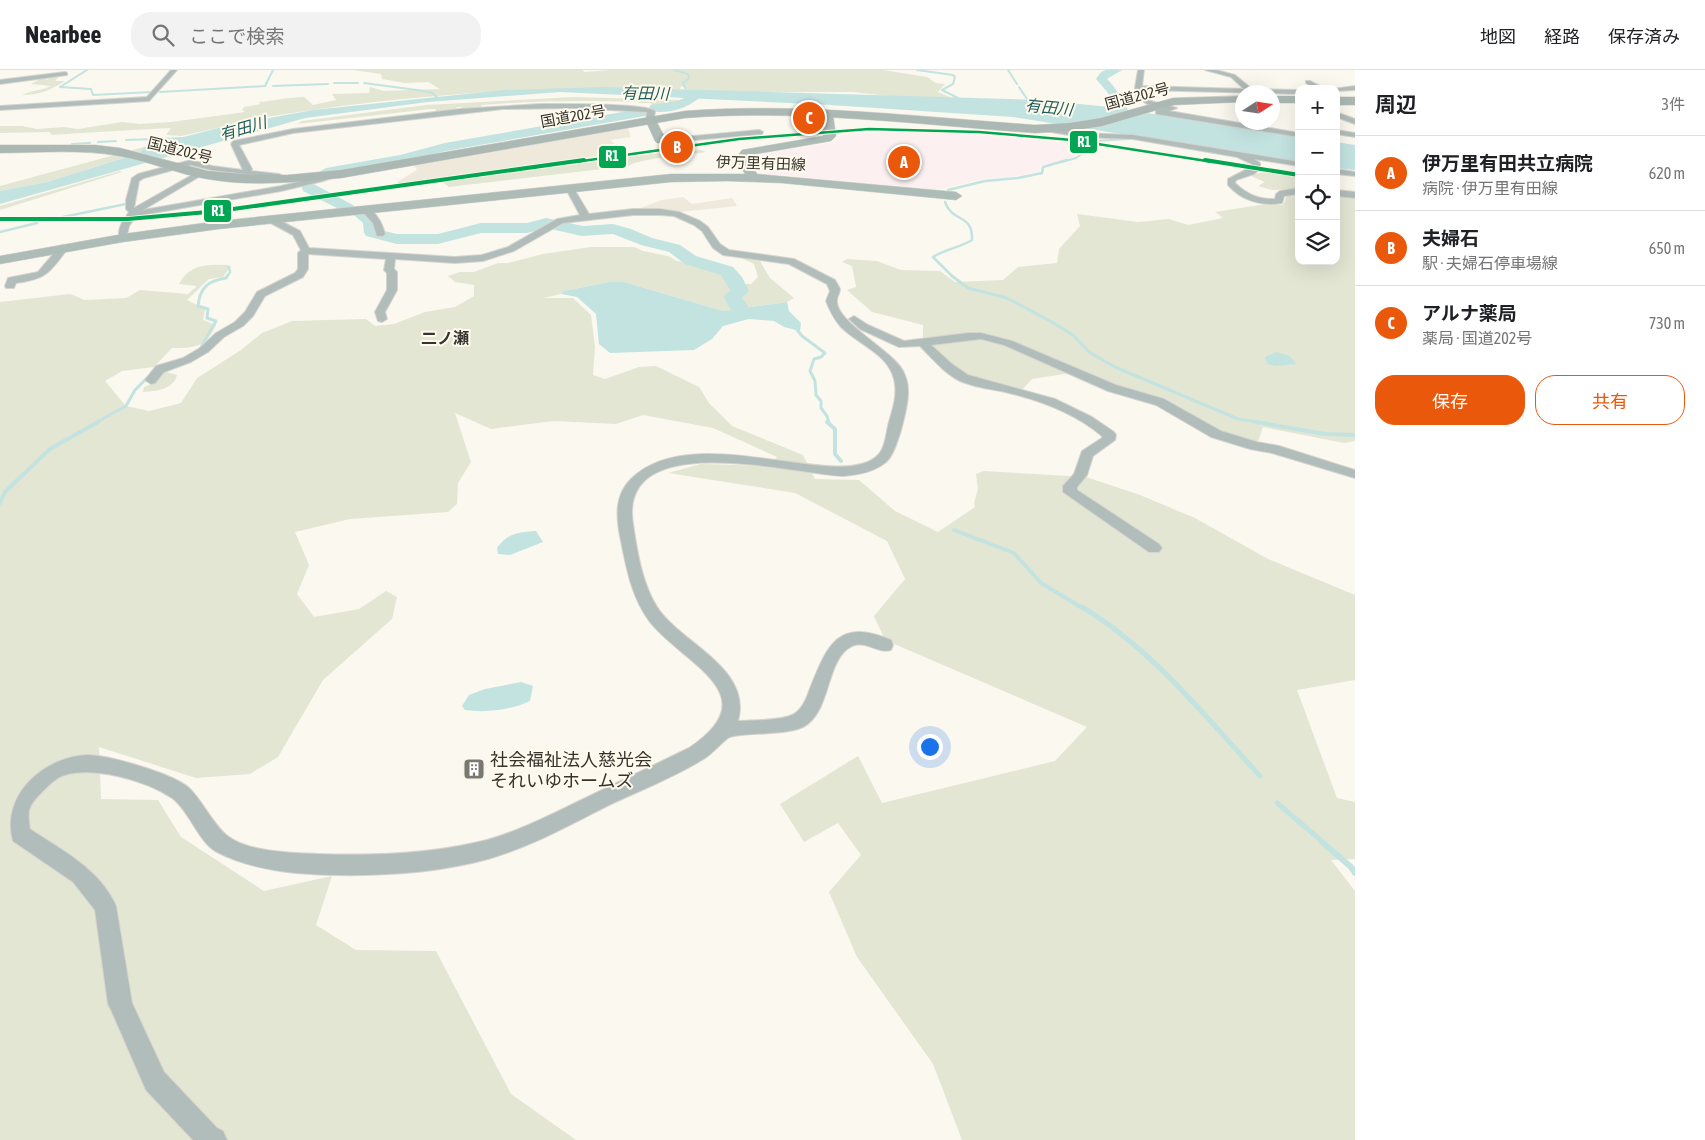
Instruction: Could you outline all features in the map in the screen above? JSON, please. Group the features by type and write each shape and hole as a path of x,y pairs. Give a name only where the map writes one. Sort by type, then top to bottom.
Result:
{"highway":[{"name":"国道202号","path":"0,149 79,148 120,152 199,173 257,179 287,179 341,174 650,119 692,114 753,111 1014,129 1048,129 1102,122 1159,105 1235,96"},
{"path":"1280,99 1295,100"},
{"path":"1340,101 1355,101"}],"main road":[{"path":"650,119 661,141"},
{"name":"伊万里有田線","path":"0,260 123,238 270,219 672,178 752,177 847,184 956,196"}],"street":[{"path":"0,76 17,79 29,70"},
{"path":"0,108 149,99 174,70"},
{"path":"1141,70 1138,88 1141,99 1173,108 1235,116"},
{"path":"1208,70 1233,76 1240,85"},
{"path":"0,82 65,74"},
{"path":"1308,82 1314,85"},
{"path":"1138,88 1235,94"},
{"path":"1340,89 1355,88"},
{"path":"1280,93 1295,92"},
{"path":"69,103 82,95"},
{"path":"246,173 248,170 235,144 236,142 300,131 446,113 526,106 584,106 622,110 650,110 650,119"},
{"path":"1173,108 1159,112 1295,134"},
{"path":"752,177 742,158 746,152 822,141 830,136 828,115"},
{"path":"1340,116 1355,122"},
{"path":"1048,129 1081,135 1133,137 1295,163"},
{"path":"661,141 759,132"},
{"path":"1340,133 1355,135"},
{"path":"1340,140 1355,142"},
{"path":"1232,153 1256,163 1257,167 1251,172 1232,179 1231,183 1242,193 1264,201 1276,202 1279,201 1280,194 1295,192"},
{"path":"133,213 130,209 130,200 136,178 191,162 228,172 285,176 341,174"},
{"path":"1340,172 1355,174"},
{"path":"123,238 124,226 133,213 199,173"},
{"path":"133,213 158,212 233,198 306,184 341,174"},
{"path":"570,188 580,211 585,216"},
{"path":"1340,193 1355,195"},
{"path":"365,210 377,222 380,234"},
{"path":"214,1140 208,1137 155,1081 120,1004 105,906 81,874 20,834 17,812 27,794 46,775 61,767 89,763 145,775 181,793 221,844 249,856 294,863 342,864 442,860 489,849 528,836 696,754 715,741 726,729 731,708 729,694 722,680 704,660 662,626 647,605 635,574 624,506 630,488 641,477 667,464 682,460 729,459 771,462 812,470 851,471 875,465 884,458 889,447 902,397 900,376 884,357 836,315 831,302 836,286 826,278 791,261 726,253 716,246 705,229 688,218 676,214 647,211 585,216 556,224 511,249 483,258 455,260 306,251"},
{"path":"270,219 297,233 306,251"},
{"path":"10,286 12,280 30,278 42,274 62,248"},
{"path":"151,380 160,369 187,360 204,350 220,335 239,324 249,314 261,294 299,275 303,269 303,253 306,251"},
{"path":"382,319 380,312 392,290 392,272 390,270 392,256"},
{"path":"831,302 864,328 895,343 903,345 981,336 1008,344 1112,388 1160,402 1216,434 1255,446 1274,449 1355,474"},
{"path":"923,343 952,370 964,378 988,386 1011,390 1062,407 1100,427 1109,435 1108,440 1087,454 1080,475 1070,486 1070,492 1154,548"},
{"path":"726,729 745,729 798,721 810,709 826,668 840,645 853,640 867,638 885,645"}],"shaded area":[{"path":"627,126 631,137 610,140 617,146 606,149 611,154 400,185 397,182 417,170 413,164"},
{"path":"883,132 942,133 1033,139 1076,144 1078,152 1071,158 1040,166 1039,172 1012,177 983,179 936,190 769,174 758,170 749,158 752,154 761,151 821,145 833,142 838,136"},
{"path":"683,197 692,204 732,198 737,206 679,212 667,209 641,208 662,200"}],"green space":[{"path":"353,70 582,70 585,72 611,70 883,70 927,77 936,83 945,84 938,92 952,98 897,97 853,92 730,92 690,90 681,86 680,89 624,88 513,91 457,94 347,105 237,122 181,136 166,135 171,128 52,135 49,132 0,133 0,126 22,126 37,129 64,127 78,129 122,122 140,124 171,122 245,112 242,110 244,107 261,104 258,102 292,98 304,97 313,105 336,100 332,94 369,93 370,87 384,91 440,89 428,82 405,83 382,79 381,74"},
{"path":"61,74 55,81 65,81 54,87 40,93 22,95 51,86 31,84 37,81 39,77 50,75 47,80 53,75"},
{"path":"574,97 683,100 681,103 684,106 662,109 650,103 638,103 639,100 635,102 520,103 481,105 482,108 462,110 461,107 456,107 458,111 437,113 435,109 431,109 297,124 302,121 426,105"},
{"path":"144,147 140,153 47,182 0,191 0,186"},
{"path":"701,150 706,152 653,159 633,163 628,166 449,187 442,182 652,154"},
{"path":"120,171 122,172 0,210 0,206"},
{"path":"1265,172 1295,176 1295,189 1272,190 1258,186 1265,182 1249,175"},
{"path":"1295,194 1295,265 1340,265 1340,195 1355,197 1355,441 1344,443 1263,427 1258,442 1216,430 1176,405 1116,387 1001,337 967,333 975,338 1004,344 1070,373 1032,379 1021,391 980,381 953,369 923,340 923,325 872,312 847,290 856,287 852,266 842,262 847,259 877,261 901,270 940,271 955,282 1003,280 1018,267 1057,263 1059,249 1080,226 1077,214 1138,222 1169,219 1188,225 1223,218 1215,212 1266,204 1283,205 1287,196"},
{"path":"591,247 634,247 643,251 668,256 677,261 703,265 724,273 734,284 751,284 758,277 754,264 741,258 760,261 770,278 794,298 787,302 723,311 624,282 609,282 564,291 561,294 544,298 573,298 591,315 595,347 593,375 605,379 639,367 656,366 699,387 709,403 732,426 803,455 815,479 859,480 895,511 938,532 975,507 974,503 978,489 976,474 984,471 1086,477 1140,495 1195,518 1268,559 1355,595 1355,680 1297,690 1337,798 1355,802 1355,859 1331,860 1355,891 1355,1140 962,1140 933,1064 857,957 829,892 861,855 838,823 804,842 780,804 858,756 882,803 1055,761 1087,727 885,640 874,616 905,579 887,541 795,493 668,473 701,464 771,466 777,457 713,428 643,415 616,424 554,421 491,429 455,413 471,462 458,483 457,504 448,512 350,519 295,532 309,565 297,594 314,617 359,609 386,591 397,597 392,619 323,680 278,757 250,774 196,778 99,747 101,799 158,800 181,837 264,891 332,876 316,925 356,950 436,951 511,1094 576,1140 0,1140 0,302 70,294 85,300 126,298 140,290 188,294 197,286 179,284 188,272 206,265 228,265 228,270 223,277 209,279 187,300 205,309 203,320 216,325 208,338 193,347 172,348 154,367 122,371 105,381 126,406 149,411 181,403 197,378 241,350 262,333 292,321 366,319 375,326 394,324 425,312 455,307 474,296 474,285 455,282 448,276 460,272 474,272 498,263 508,263 543,254"},
{"path":"163,371 177,375 172,384 163,389 143,392 144,387 154,383"}],"water":[{"name":"有田川","path":"604,87 1040,100 1109,107 1235,127 1235,130 1255,130 1295,136 1295,161 1013,117 830,105 560,92 428,102 305,118 0,204 0,191 47,182 140,153 144,147 230,125 313,110 504,90"},
{"path":"1340,143 1355,145 1355,170 1340,168"},
{"path":"609,282 624,282 723,311 787,302 789,311 801,323 800,331 784,327 774,321 749,319 723,326 712,339 694,350 610,353 599,344 596,314 577,297 561,294 564,291"},
{"path":"1276,352 1290,356 1296,364 1276,366 1267,364 1265,357"},
{"path":"536,531 543,542 510,555 498,554 497,548 505,539 519,533"},
{"path":"521,682 533,686 530,701 523,704 507,709 481,711 465,710 462,706 469,695 485,689"}],"waterway":[{"path":"87,70 60,87 91,89 93,95 152,92"},
{"path":"160,92 265,86 273,70"},
{"path":"674,70 688,74 689,78 683,83 687,92"},
{"path":"917,70 953,75 955,77 953,84 942,90 958,98"},
{"path":"1008,70 1017,84"},
{"path":"1117,70 1105,74 1101,79 1113,92 1120,109 1133,120"},
{"path":"334,83 358,83"},
{"path":"364,83 424,91 432,93 438,98"},
{"path":"273,86 328,84"},
{"name":"有田川","path":"1019,87 1027,99"},
{"name":"有田川","path":"654,108 682,104 696,95"},
{"path":"326,172 401,159 445,147 645,112"},
{"path":"126,140 185,138"},
{"path":"1092,141 1130,139"},
{"path":"98,142 116,141"},
{"path":"72,144 90,143"},
{"path":"1062,162 1076,158 1083,153 1087,143"},
{"path":"948,190 985,181 1018,178 1042,173 1043,167 1067,160"},
{"path":"308,185 308,188 348,208"},
{"path":"945,202 948,209 969,226 972,240 933,257 952,276"},
{"path":"63,217 126,204"},
{"path":"362,215 371,221 372,233 397,239 438,239 481,228 527,228 546,223 562,225 582,231 613,229 647,242 674,248 691,260 703,262 727,271 733,277 740,291 733,296 742,310"},
{"path":"0,232 37,223"},
{"path":"227,277 230,272 229,267"},
{"path":"200,349 216,321 207,318 208,309 198,306 199,299 206,286 227,276"},
{"path":"952,276 968,288 1007,298 1050,321 1073,335 1089,352 1115,367 1238,419 1263,423"},
{"path":"794,326 802,336 825,353 821,357 814,359 810,371 815,381 816,395 821,401 821,408 827,416 829,423"},
{"path":"95,423 126,406 135,390 148,377"},
{"path":"0,503 5,492 50,449 98,422"},
{"path":"827,422 835,429 835,454 841,461"},
{"path":"1256,422 1325,434 1355,435"},
{"path":"954,530 1014,553 1041,583 1084,609"},
{"path":"1082,607 1132,643 1155,663 1198,707 1260,776"},
{"path":"1277,803 1324,843"},
{"path":"1322,842 1351,867 1355,873"}],"transit line":[{"name":"R1","path":"0,219 128,219 219,211 739,139 869,129 979,132 1072,140 1295,174"}],"place":[{"name":"アルナ薬局","path":"809,118"},
{"name":"夫婦石","path":"677,147"},
{"name":"伊万里有田共立病院","path":"904,162"},
{"name":"社会福祉法人慈光会 それいゆホームズ","path":"474,769"}],"district":[{"name":"二ノ瀬","path":"445,338"}]}
